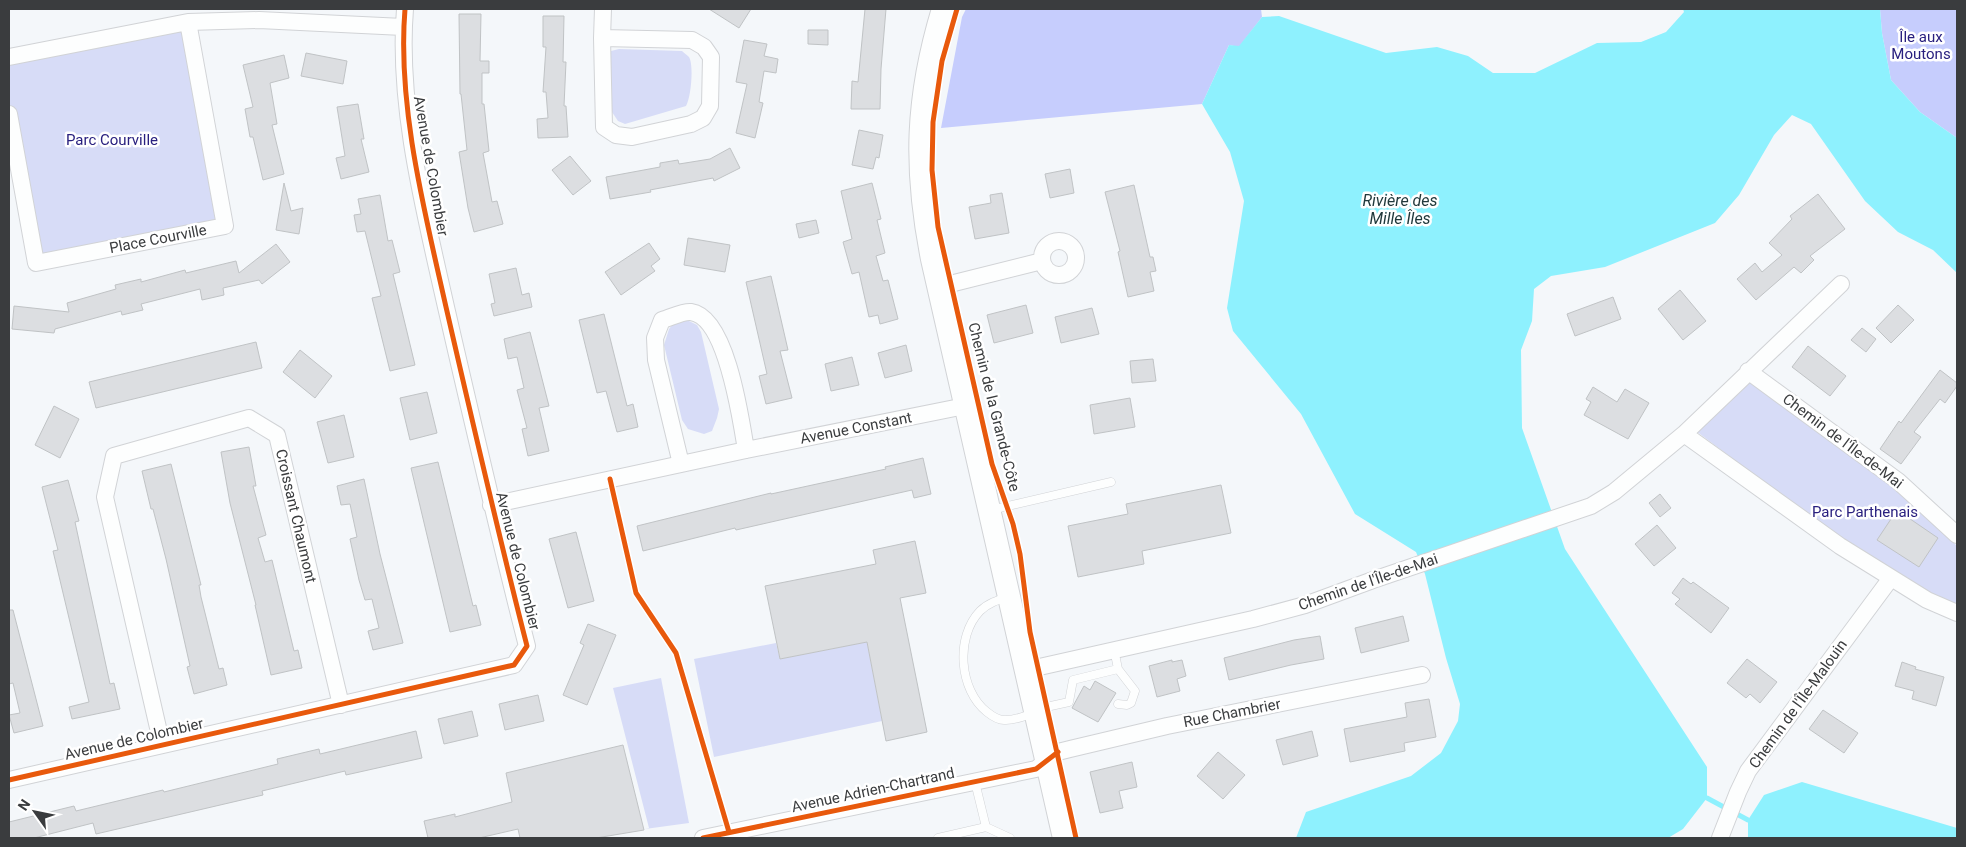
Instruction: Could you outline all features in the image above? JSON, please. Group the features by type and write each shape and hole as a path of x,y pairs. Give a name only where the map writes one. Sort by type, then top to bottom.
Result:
{"main road":[{"name":"Chemin de la Grande-Côte","path":"943,9 921,112 922,206 938,287 1064,838"}],"street":[{"name":"Avenue de Colombier","path":"9,780 514,665 527,646 491,504 427,221 406,102 403,27 405,9"},
{"path":"602,38 692,40 704,47 711,57 710,106 703,118 691,124 632,137 616,135 604,127 602,38 604,9"},
{"path":"9,57 188,22 259,20 403,27"},
{"name":"Place Courville","path":"9,114 36,263 225,226 188,22"},
{"path":"938,287 1042,261"},
{"name":"Chemin de l'Île-de-Mai","path":"1026,670 1070,670 1114,649 1253,619 1305,605 1591,506 1614,492 1684,434 1841,284"},
{"path":"681,464 656,360 655,338 662,320 691,312 707,319 718,337 734,386 746,450"},
{"name":"Chemin de l'Île-de-Mai","path":"1748,371 1898,481 1957,535"},
{"name":"Avenue Constant","path":"491,504 965,406"},
{"name":"Croissant Chaumont","path":"162,745 105,497 114,456 250,418 277,435 340,705"},
{"path":"1684,434 1840,546 1927,600 1957,613"},
{"name":"Chemin de l'Île-Malouin","path":"1720,838 1748,771 1891,578"},
{"name":"Rue Chambrier","path":"1047,761 1058,752 1136,733 1422,675"},
{"name":"Avenue Adrien-Chartrand","path":"703,838 1036,770 1047,761"}],"lane":[{"path":"990,510 1111,482"},
{"path":"1010,596 986,606 974,621 966,640 964,654 967,680 976,702 996,718 1007,721 1070,702 1070,670 1118,669"},
{"path":"1114,649 1118,669 1134,688 1135,695 1131,703 1127,705 1118,704"},
{"path":"975,782 986,827"},
{"path":"938,838 986,827 1010,838"}],"green space":[{"path":"966,9 1261,9 1262,17 1239,47 1229,45 1202,104 941,128 962,17"},
{"name":"Île aux Moutons","path":"1880,9 1957,9 1957,138 1920,112 1891,80 1882,33"},
{"name":"Parc Courville","path":"187,22 229,224 35,260 9,114 9,57"},
{"path":"619,49 682,51 691,61 692,74 686,106 625,124 618,121 612,112 606,58 611,51"},
{"path":"687,320 697,325 701,332 719,409 712,431 704,434 688,429 682,420 664,345 669,329 673,324"},
{"name":"Parc Parthenais","path":"1750,380 1897,490 1957,546 1957,605 1932,596 1850,547 1696,431"},
{"path":"867,642 882,721 714,757 694,659 776,643 780,659"},
{"path":"661,678 689,823 645,829 649,828 613,688"}],"water":[{"name":"Rivière des Mille Îles","path":"1683,9 1880,9 1882,33 1891,80 1920,112 1957,138 1957,273 1933,250 1898,232 1865,201 1811,124 1792,115 1774,135 1739,195 1715,223 1605,267 1551,276 1534,289 1532,321 1521,350 1522,428 1565,549 1707,767 1707,798 1683,829 1668,838 1296,838 1306,812 1411,776 1441,753 1458,721 1460,704 1446,658 1425,574 1416,552 1355,514 1301,414 1233,331 1227,308 1244,201 1230,152 1202,104 1229,45 1239,46 1262,17 1279,16 1386,53 1437,47 1468,56 1493,73 1535,73 1597,43 1641,42 1666,32 1684,12"},
{"path":"1802,782 1957,828 1957,838 1748,838 1748,820 1764,795"}],"building":[{"path":"709,9 751,9 739,28"},
{"path":"865,9 886,9 880,109 851,109 852,81 858,82"},
{"path":"459,14 481,14 480,61 489,61 489,73 482,73 482,104 484,104 489,151 483,153 492,202 497,201 503,224 474,232 459,152 467,150 460,94"},
{"path":"543,16 564,16 563,62 566,62 564,106 566,106 568,137 538,138 537,119 548,118 546,92 543,92 546,47 543,47"},
{"path":"808,30 828,30 828,45 808,44"},
{"path":"744,40 767,44 764,56 778,59 776,73 764,71 759,102 763,103 755,138 736,133 747,84 736,82"},
{"path":"306,53 347,61 343,84 301,76"},
{"path":"284,55 289,78 270,83 277,124 272,125 284,174 263,180 253,137 250,137 245,109 253,107 243,65"},
{"path":"358,104 364,139 361,139 369,172 341,179 336,158 345,156 337,107"},
{"path":"859,130 883,135 879,158 876,157 873,169 852,165"},
{"path":"730,148 740,168 714,181 713,178 610,199 606,177 660,167 660,163 678,160 679,164 710,159"},
{"path":"570,156 591,181 573,195 552,170"},
{"path":"1070,169 1074,193 1050,198 1045,174"},
{"path":"284,183 291,211 303,208 299,234 276,230"},
{"path":"872,183 881,219 877,220 885,253 876,256 883,281 888,280 898,319 880,324 878,315 869,317 859,272 852,274 843,242 852,239 841,191"},
{"path":"1134,185 1150,257 1153,257 1156,271 1150,272 1154,291 1128,297 1118,252 1120,251 1105,192"},
{"path":"1002,193 1009,233 975,239 969,207 991,203 990,195"},
{"path":"1818,194 1845,229 1810,256 1814,260 1801,273 1794,267 1756,300 1737,279 1755,263 1762,272 1782,255 1769,243 1792,219 1790,216"},
{"path":"380,195 388,241 392,240 400,272 393,274 415,365 390,371 372,298 381,296 365,231 357,232 354,215 361,214 358,199"},
{"path":"816,220 819,233 799,238 796,224"},
{"path":"688,238 730,245 725,272 684,265"},
{"path":"649,243 660,259 651,266 655,271 621,295 605,272"},
{"path":"276,244 290,262 262,284 259,280 223,288 224,295 202,300 200,289 141,304 143,310 122,315 121,311 55,329 54,333 12,329 14,306 69,312 67,303 116,289 115,285 141,279 141,282 185,270 186,273 236,261 239,273"},
{"path":"516,268 522,295 529,293 532,307 494,316 491,304 495,303 489,274"},
{"path":"771,276 788,350 780,351 792,398 766,404 759,376 767,374 746,282"},
{"path":"1680,290 1706,321 1683,340 1658,309"},
{"path":"1613,297 1621,319 1575,336 1567,314"},
{"path":"1026,305 1033,333 994,343 987,315"},
{"path":"1898,305 1914,320 1891,343 1876,328"},
{"path":"1092,308 1099,334 1061,343 1055,317"},
{"path":"604,314 627,406 633,404 638,427 617,432 606,391 597,393 579,320"},
{"path":"1862,328 1876,339 1866,352 1851,340"},
{"path":"530,332 549,406 539,408 549,451 528,456 522,429 527,428 517,390 524,388 517,357 508,359 504,339"},
{"path":"256,342 262,368 96,408 89,382"},
{"path":"906,345 912,371 885,378 878,353"},
{"path":"1808,346 1846,376 1830,396 1792,367"},
{"path":"300,350 332,376 315,398 283,372"},
{"path":"852,357 859,385 831,391 825,364"},
{"path":"1153,359 1156,381 1132,383 1130,361"},
{"path":"1940,370 1957,383 1957,386 1945,403 1940,399 1914,432 1921,437 1901,464 1880,449 1899,421 1901,423"},
{"path":"1593,387 1617,402 1625,389 1649,403 1628,439 1584,415 1591,402 1586,399"},
{"path":"427,392 437,433 410,440 400,398"},
{"path":"1130,398 1135,427 1094,434 1090,405"},
{"path":"54,406 79,419 60,458 35,445"},
{"path":"344,415 354,457 328,463 317,422"},
{"path":"249,447 256,486 253,486 266,535 258,538 265,562 272,560 294,651 298,650 302,668 271,675 256,605 230,503 221,452"},
{"path":"923,458 931,494 914,498 912,490 736,530 735,528 643,551 637,526 771,493 886,469 885,467"},
{"path":"438,462 473,606 476,605 481,625 450,632 411,468"},
{"path":"171,464 201,585 199,585 201,597 219,669 223,668 227,685 194,694 187,667 190,666 166,559 142,471"},
{"path":"364,479 380,554 403,643 373,650 368,631 379,628 372,599 365,600 359,580 350,539 357,537 350,504 341,505 337,486"},
{"path":"68,480 79,521 75,522 110,684 114,683 120,709 72,719 69,707 89,702 53,551 58,550 42,487"},
{"path":"1221,485 1231,533 1142,551 1144,564 1078,577 1068,526 1128,514 1126,504"},
{"path":"1660,494 1671,508 1660,517 1649,503"},
{"path":"1897,510 1938,538 1919,567 1877,540"},
{"path":"1657,525 1676,548 1654,566 1635,544"},
{"path":"576,532 594,601 568,608 549,539"},
{"path":"915,541 926,593 900,598 927,732 886,741 867,642 780,659 765,586 876,564 873,550"},
{"path":"1683,578 1691,584 1693,582 1729,608 1711,633 1675,604 1680,599 1672,593"},
{"path":"9,610 13,610 43,726 14,733 9,715 20,713 13,683 9,684"},
{"path":"1403,616 1409,641 1361,653 1355,628"},
{"path":"588,624 616,635 587,705 563,695 584,645 580,643"},
{"path":"1320,636 1324,659 1229,680 1224,658 1294,640"},
{"path":"1747,659 1777,682 1760,703 1750,694 1746,698 1727,683"},
{"path":"1172,660 1172,662 1182,660 1186,676 1177,679 1180,691 1157,697 1149,666"},
{"path":"1902,662 1916,667 1915,669 1944,677 1936,706 1912,699 1914,691 1895,686"},
{"path":"1095,681 1116,693 1098,722 1072,708 1084,686 1090,690"},
{"path":"538,695 544,721 505,730 499,704"},
{"path":"1429,699 1436,737 1404,743 1405,751 1350,762 1344,729 1407,717 1405,703"},
{"path":"1823,710 1858,733 1844,753 1809,729"},
{"path":"472,711 478,736 444,744 438,719"},
{"path":"416,731 422,758 346,775 345,771 262,791 263,795 96,834 93,823 34,838 9,838 9,822 74,806 76,811 163,790 164,792 278,764 277,759 319,749 320,754"},
{"path":"1312,731 1318,756 1283,765 1276,740"},
{"path":"623,745 644,830 596,838 520,838 518,829 479,838 428,838 424,821 455,814 455,817 512,802 506,773"},
{"path":"1218,752 1245,775 1223,799 1197,776"},
{"path":"1132,762 1137,787 1119,791 1123,808 1100,813 1090,772"}],"waterway":[{"path":"1707,798 1748,820"}],"cycle path":[{"path":"9,780 514,665 527,646 475,434 422,197 409,121 405,83 405,9"},
{"path":"957,9 942,61 933,122 932,170 938,227 992,464 1013,524 1020,554 1030,632 1076,838"},
{"path":"610,479 636,593 676,653 729,832"},
{"path":"703,838 1036,769 1058,752"}]}
